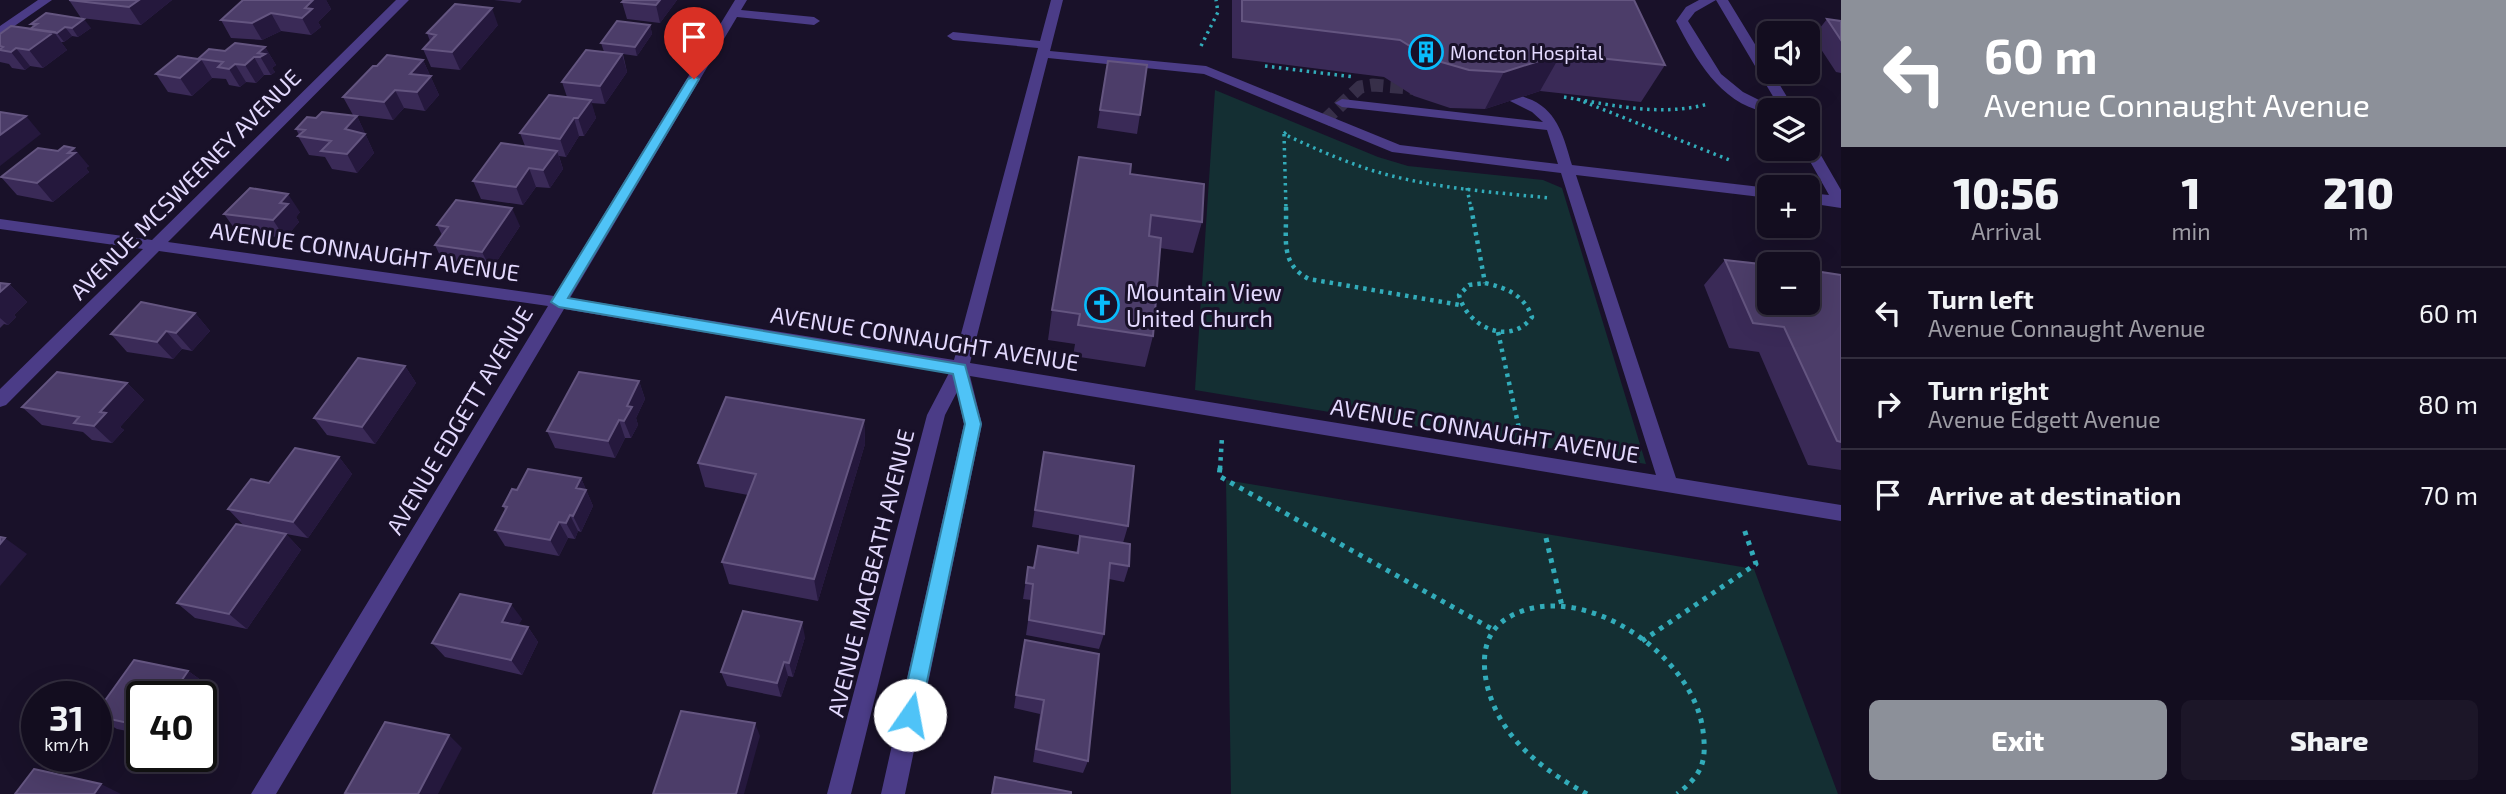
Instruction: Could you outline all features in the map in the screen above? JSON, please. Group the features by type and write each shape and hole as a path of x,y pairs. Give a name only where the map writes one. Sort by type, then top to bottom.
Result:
{"street":[{"path":"0,32 46,0"},
{"name":"AVENUE MCSWEENEY AVENUE","path":"0,400 403,0"},
{"name":"AVENUE MACBEATH AVENUE","path":"839,794 936,415 960,369 1057,0"},
{"path":"1710,0 1693,6 1682,21 1713,75 1729,91 1757,103"},
{"path":"1722,0 1781,98"},
{"path":"738,6 814,21"},
{"name":"AVENUE EDGETT AVENUE","path":"263,794 738,6"},
{"path":"953,36 1206,71 1397,149 1757,192"},
{"path":"1515,98 1533,105 1547,115 1553,127 1669,485"},
{"path":"1342,103 1553,127"},
{"path":"1817,161 1840,202"},
{"path":"1820,200 1840,202"},
{"name":"AVENUE CONNAUGHT AVENUE","path":"0,224 559,302 1841,513"},
{"name":"AVENUE MACBEATH AVENUE","path":"893,794 973,424 960,369"}],"path":[{"path":"1200,48 1201,40 1213,26 1218,12 1216,0"},
{"path":"1258,66 1354,77"},
{"path":"1533,105 1536,96 1664,110 1686,109 1718,100"},
{"path":"1577,99 1744,166"},
{"path":"1284,134 1288,261 1295,272 1309,279 1460,305 1474,321 1498,332 1514,332 1525,328 1532,317 1530,309 1515,292 1485,283 1469,285 1462,290 1460,305"},
{"path":"1467,188 1485,283"},
{"path":"1498,332 1527,461"},
{"path":"1224,412 1219,476 1492,629"},
{"path":"1642,641 1756,564 1732,495"},
{"path":"1546,538 1562,606"},
{"path":"1587,794 1555,777 1519,747 1492,709 1481,659 1492,629 1514,611 1547,604 1583,609 1626,628 1668,662 1688,687 1704,726 1704,762 1695,780 1677,794"}],"green space":[{"path":"1215,90 1378,157 1408,166 1543,180 1562,188 1646,464 1195,390"},
{"path":"1226,480 1754,569 1838,794 1231,794"}],"building":[{"path":"69,0 139,0 129,7"},
{"path":"243,0 313,0 305,8 312,9 302,18 271,13 252,23 221,20"},
{"path":"660,0 656,5 622,2"},
{"path":"1242,0 1634,0 1665,65 1561,54 1504,72 1469,70 1431,59 1400,40 1242,21"},
{"path":"455,4 492,8 452,52 423,49 436,35 427,33"},
{"path":"46,13 84,19 72,28 65,27 57,33 30,29 37,24 31,24"},
{"path":"1827,19 1841,21 1841,40"},
{"path":"617,21 650,25 635,47 601,43"},
{"path":"11,26 54,32 29,50 0,50 3,47 0,46 0,34"},
{"path":"235,43 265,47 258,53 265,54 254,57 245,65 235,64 229,69 218,67 223,62 201,59 180,78 156,74 178,56 198,59 209,49 225,51"},
{"path":"586,50 622,54 600,86 562,82"},
{"path":"387,55 423,60 410,74 431,76 417,92 395,90 384,102 343,97 373,66 377,66"},
{"path":"1108,61 1147,65 1140,115 1100,110"},
{"path":"549,95 591,100 578,118 574,118 560,139 520,133"},
{"path":"0,112 26,116 0,135"},
{"path":"322,112 357,116 345,129 365,134 347,154 321,151 331,141 298,136 305,130 296,129 307,117 316,118"},
{"path":"501,143 557,151 543,170 529,168 516,187 473,181"},
{"path":"64,146 74,148 68,153 75,153 37,183 1,177 38,148 58,151"},
{"name":"Mountain View United Church","path":"1079,157 1131,164 1130,174 1204,184 1202,222 1151,215 1149,236 1161,238 1153,336 1078,325 1080,314 1052,310"},
{"path":"250,188 288,194 280,203 288,204 273,220 224,214"},
{"path":"456,200 512,208 482,252 435,245 448,227 437,225"},
{"path":"1725,260 1757,264 1757,315 1820,315 1820,272 1841,275 1841,442 1837,441 1784,327 1753,323"},
{"path":"0,283 9,284 0,292"},
{"path":"141,302 195,313 176,333 166,331 157,342 111,334"},
{"path":"358,358 405,366 362,427 314,418"},
{"path":"57,372 127,383 100,412 106,413 94,426 74,423 79,417 22,407"},
{"path":"579,372 639,381 627,406 632,407 624,421 619,420 608,441 547,431"},
{"path":"726,397 864,420 814,579 722,562 756,474 698,463"},
{"path":"295,448 339,457 293,522 228,509 251,479 269,483"},
{"path":"1044,452 1134,466 1128,526 1035,510"},
{"path":"528,469 581,478 576,488 586,490 573,516 570,515 566,523 559,522 550,540 495,530 507,507 503,506 512,489 517,490"},
{"path":"236,524 286,534 229,614 177,603"},
{"path":"1080,536 1130,544 1129,566 1110,563 1104,634 1029,620 1033,584 1026,583 1028,567 1034,568 1038,546 1078,553"},
{"path":"460,594 511,604 502,622 528,627 511,660 432,643"},
{"path":"743,611 802,622 789,663 784,662 777,683 721,672"},
{"path":"1025,640 1099,654 1088,761 1036,749 1044,700 1016,695"},
{"path":"134,660 188,671 181,681 126,681 126,723 112,719 112,691"},
{"path":"681,711 755,723 736,794 653,794"},
{"path":"385,722 449,735 418,794 345,793"},
{"path":"32,772 47,772 101,784 94,794 15,794"},
{"path":"995,777 1071,792 1071,794 992,794"}],"tunnel":[{"path":"1324,121 1360,87 1373,85 1421,89"}],"place":[{"name":"Moncton Hospital","path":"1426,52"},
{"name":"Mountain View United Church","path":"1102,305"}],"route":[{"path":"694,79 559,302 960,369 973,424 910,715"}]}
